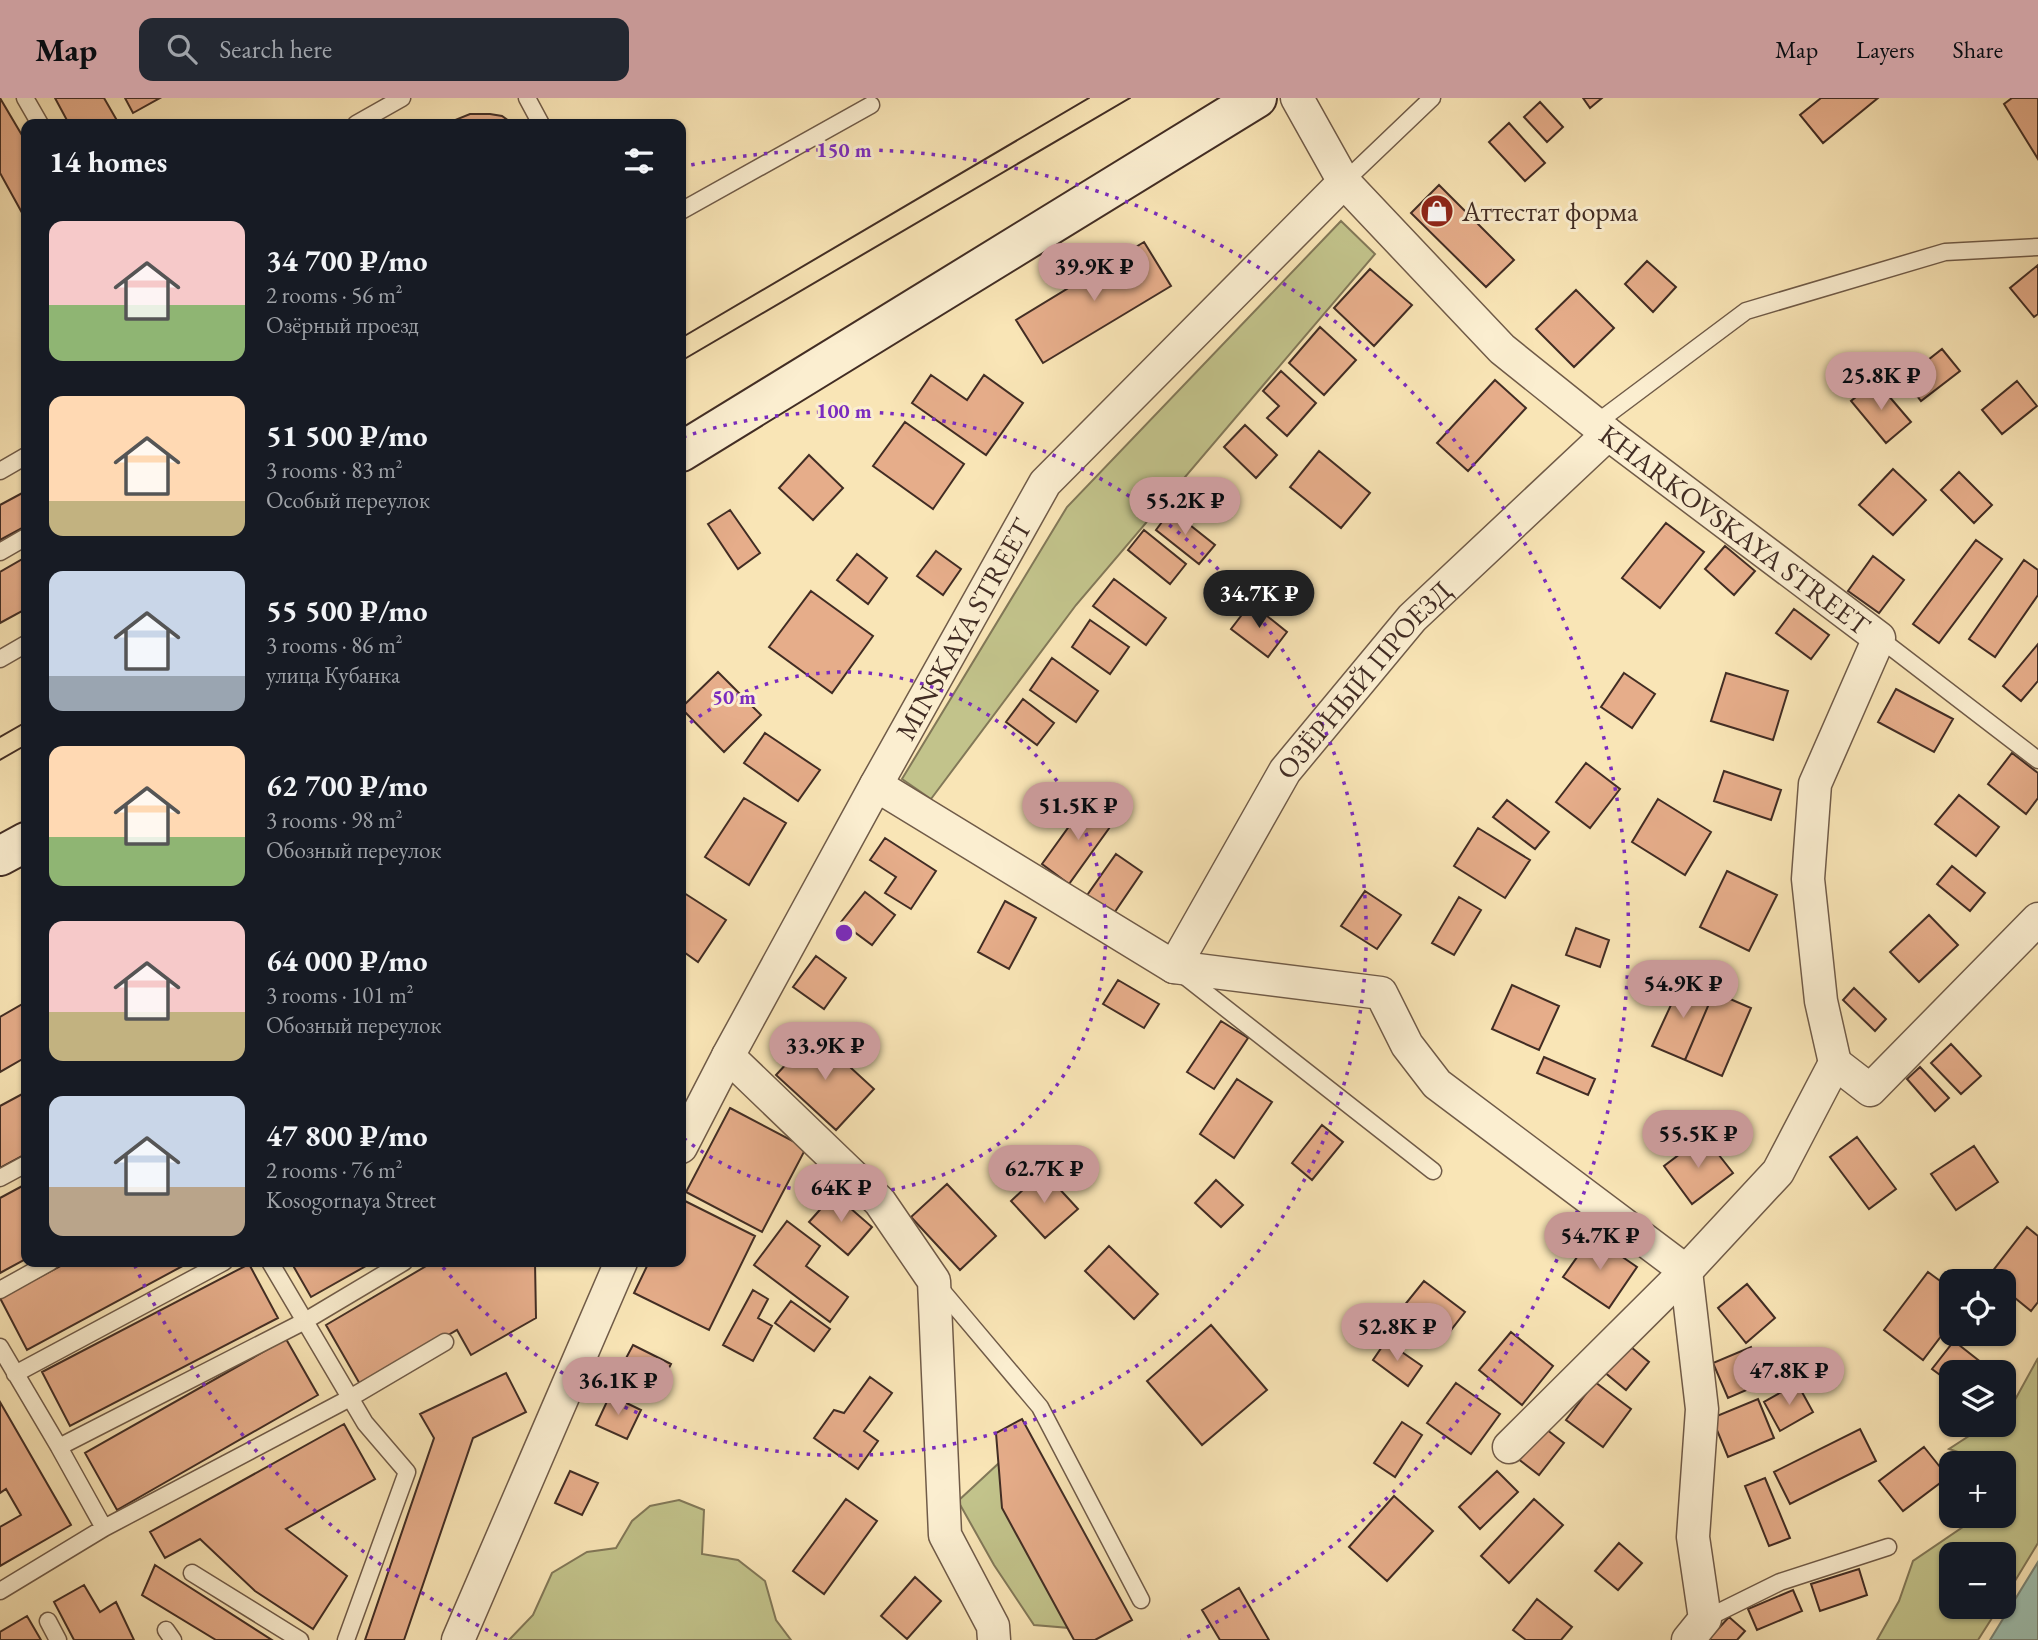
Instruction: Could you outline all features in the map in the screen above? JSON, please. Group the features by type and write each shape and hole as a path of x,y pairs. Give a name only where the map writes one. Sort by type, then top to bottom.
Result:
{"main road":[{"path":"686,449 1257,98"},
{"path":"0,856 21,845"}],"street":[{"name":"KHARKOVSKAYA STREET","path":"1297,98 1344,182 1503,349 1602,429 1880,638 1815,784 1808,879 1821,1001 1835,1063"},
{"name":"MINSKAYA STREET","path":"686,1137 876,785 1045,483 1344,182"},
{"name":"ОЗЁРНЫЙ ПРОЕЗД","path":"1174,967 1285,771 1412,618 1602,429"},
{"path":"876,785 1174,967 1381,993 1407,1045 1437,1084 1686,1271 1702,1409 1693,1537 1697,1629"},
{"path":"1509,1447 1686,1271 1778,1172 1835,1063 1870,1090 2038,919"},
{"path":"728,1056 880,1202 934,1281 945,1535 993,1626 994,1640"},
{"path":"458,1640 618,1267"}],"lane":[{"path":"25,98 37,119"},
{"path":"365,119 402,98"},
{"path":"527,98 538,119"},
{"path":"1344,182 1432,98"},
{"path":"686,208 872,105"},
{"path":"1602,429 1746,310 1945,252 2038,247"},
{"path":"0,471 21,459"},
{"path":"0,552 21,540"},
{"path":"1880,638 2038,761"},
{"path":"0,659 21,647"},
{"path":"1174,967 1433,1171"},
{"path":"0,1178 21,1167"},
{"path":"0,1290 41,1267"},
{"path":"15,1374 215,1267"},
{"path":"273,1267 365,1423 407,1472 346,1640"},
{"path":"60,1447 305,1321 396,1267"},
{"path":"934,1281 1040,1407 1141,1600"},
{"path":"0,1591 104,1528 350,1398 445,1342"},
{"path":"0,1347 60,1447 104,1528"},
{"path":"1697,1629 1780,1582 1888,1547"},
{"path":"192,1573 300,1640"},
{"path":"48,1621 58,1640"}],"green space":[{"path":"1341,221 1375,254 1076,605 931,799 902,779 1067,507"},
{"path":"2038,1358 2038,1543 2016,1579 2016,1542 1941,1542 1961,1528 2016,1528 2016,1451 1949,1449 1968,1437 2016,1437 2016,1398"},
{"path":"999,1463 1082,1629 1034,1625 994,1565 958,1501"},
{"path":"679,1500 704,1510 702,1554 738,1560 765,1581 776,1620 791,1640 509,1640 533,1615 552,1573 587,1552 616,1548 632,1521 650,1506"},
{"path":"1939,1543 1939,1619 1991,1619 1978,1640 1877,1640 1899,1601 1913,1561"}],"shaded area":[{"path":"2038,1562 2038,1640 1990,1640 2003,1619 2016,1619 2016,1598"}],"building":[{"path":"0,98 21,134 21,211 0,173"},
{"path":"55,98 104,98 116,119 66,119"},
{"path":"125,98 160,98 133,113"},
{"path":"1583,98 1602,98 1590,108"},
{"path":"1821,98 1878,98 1823,143 1800,115"},
{"path":"2012,98 2038,98 2038,159 2004,104"},
{"path":"1540,102 1563,127 1547,142 1524,117"},
{"path":"470,114 490,114 506,119 458,119"},
{"path":"1509,123 1545,163 1525,181 1489,142"},
{"path":"1439,185 1514,260 1486,287 1411,213"},
{"path":"1144,242 1171,286 1043,363 1016,320"},
{"path":"1647,261 1676,287 1653,312 1625,284"},
{"path":"2038,265 2038,314 2034,317 2010,288"},
{"path":"1370,269 1412,305 1374,346 1334,308"},
{"path":"1576,290 1614,328 1574,367 1536,329"},
{"path":"1320,327 1356,360 1324,395 1289,363"},
{"path":"1942,349 1960,371 1921,401 1904,379"},
{"path":"1281,371 1316,403 1287,436 1267,418 1279,406 1263,391"},
{"path":"931,375 967,400 984,375 1023,403 986,455 912,403"},
{"path":"1495,380 1526,408 1468,471 1437,443"},
{"path":"1876,381 1911,422 1886,443 1851,401"},
{"path":"2017,381 2037,406 2002,434 1982,410"},
{"path":"905,422 964,464 933,509 873,466"},
{"path":"1245,425 1277,455 1256,478 1224,447"},
{"path":"1319,451 1370,493 1341,528 1290,487"},
{"path":"809,455 843,488 813,520 779,488"},
{"path":"1893,469 1926,500 1893,535 1859,505"},
{"path":"1959,472 1992,505 1974,523 1941,490"},
{"path":"21,494 21,529 0,540 0,505"},
{"path":"730,510 760,553 738,569 708,524"},
{"path":"1171,510 1215,545 1199,564 1156,530"},
{"path":"1666,523 1704,552 1660,608 1622,578"},
{"path":"1144,530 1186,564 1170,584 1128,550"},
{"path":"1976,540 2002,559 1939,643 1913,624"},
{"path":"1725,546 1755,571 1734,595 1705,569"},
{"path":"936,551 961,569 943,595 917,576"},
{"path":"857,554 887,578 868,604 837,580"},
{"path":"1873,556 1904,580 1879,613 1848,591"},
{"path":"21,560 21,612 0,623 0,572"},
{"path":"2024,560 2038,570 2038,595 1995,657 1969,639"},
{"path":"1114,579 1166,618 1146,645 1093,606"},
{"path":"811,591 873,636 832,693 769,647"},
{"path":"1251,603 1287,632 1268,657 1231,629"},
{"path":"1794,609 1829,635 1811,659 1776,633"},
{"path":"1090,620 1129,647 1110,674 1072,647"},
{"path":"2038,644 2038,681 2021,701 2003,686"},
{"path":"1052,658 1098,691 1076,722 1030,690"},
{"path":"718,672 761,715 724,752 686,713 686,703"},
{"path":"1624,673 1655,694 1632,728 1601,707"},
{"path":"1726,673 1788,691 1773,740 1711,721"},
{"path":"1896,689 1953,719 1934,752 1878,722"},
{"path":"1023,699 1054,723 1037,745 1006,722"},
{"path":"765,733 820,770 798,801 744,763"},
{"path":"2012,753 2038,773 2038,798 2026,814 1988,784"},
{"path":"1586,763 1620,789 1590,828 1556,802"},
{"path":"1724,771 1781,790 1771,820 1714,801"},
{"path":"1959,795 1999,827 1976,856 1935,824"},
{"path":"744,798 786,823 749,885 705,857"},
{"path":"1658,799 1711,832 1685,875 1632,842"},
{"path":"1088,800 1115,820 1069,884 1042,864"},
{"path":"1507,800 1549,832 1535,849 1493,817"},
{"path":"1478,828 1530,860 1505,898 1454,866"},
{"path":"885,838 936,871 911,909 885,893 896,877 870,860"},
{"path":"1116,854 1142,872 1110,919 1083,901"},
{"path":"1952,866 1985,893 1970,911 1937,884"},
{"path":"1727,871 1777,895 1749,951 1700,927"},
{"path":"1365,891 1401,915 1377,949 1341,926"},
{"path":"865,892 895,915 872,945 841,922"},
{"path":"686,894 726,920 698,962 686,954"},
{"path":"1459,897 1481,910 1454,955 1432,943"},
{"path":"1005,901 1036,918 1009,969 978,952"},
{"path":"1929,915 1958,945 1919,982 1890,952"},
{"path":"1576,928 1609,940 1600,967 1566,955"},
{"path":"816,956 846,978 824,1009 793,987"},
{"path":"1683,979 1714,992 1685,1060 1652,1046"},
{"path":"1118,980 1159,1004 1144,1028 1103,1004"},
{"path":"1512,985 1559,1006 1539,1050 1492,1029"},
{"path":"1854,988 1886,1019 1875,1031 1843,1000"},
{"path":"1714,992 1751,1008 1722,1076 1685,1060"},
{"path":"21,1005 21,1060 0,1072 0,1017"},
{"path":"1221,1021 1248,1038 1214,1089 1187,1072"},
{"path":"814,1034 874,1089 836,1130 776,1075"},
{"path":"1951,1044 1981,1076 1961,1094 1931,1063"},
{"path":"1544,1057 1595,1079 1588,1095 1537,1073"},
{"path":"1920,1067 1949,1098 1935,1111 1907,1079"},
{"path":"1237,1079 1272,1102 1234,1158 1200,1134"},
{"path":"21,1095 21,1157 0,1168 0,1106"},
{"path":"730,1108 806,1148 762,1232 686,1192"},
{"path":"1322,1125 1343,1142 1312,1180 1292,1163"},
{"path":"1704,1136 1733,1173 1692,1204 1664,1166"},
{"path":"1857,1137 1896,1189 1869,1209 1830,1157"},
{"path":"1974,1146 1998,1182 1956,1210 1931,1174"},
{"path":"1043,1171 1078,1209 1045,1238 1011,1201"},
{"path":"1216,1180 1243,1205 1221,1227 1195,1203"},
{"path":"947,1184 996,1236 960,1270 911,1217"},
{"path":"21,1187 21,1262 0,1273 0,1198"},
{"path":"834,1194 872,1227 848,1255 809,1222"},
{"path":"686,1202 755,1236 709,1330 634,1293 647,1267 686,1267"},
{"path":"787,1221 820,1246 806,1266 848,1297 830,1322 754,1265"},
{"path":"2027,1227 2038,1236 2038,1302 2031,1311 2016,1299 2016,1269 1994,1269"},
{"path":"1592,1236 1637,1267 1609,1308 1563,1277"},
{"path":"1109,1246 1158,1294 1134,1319 1085,1271"},
{"path":"59,1267 181,1267 27,1350 0,1298"},
{"path":"243,1267 251,1267 278,1318 70,1426 42,1372"},
{"path":"294,1267 364,1267 311,1297"},
{"path":"425,1267 535,1267 536,1318 471,1355 457,1330 361,1386 326,1325"},
{"path":"1928,1272 1939,1280 1939,1339 1923,1360 1884,1330"},
{"path":"1424,1281 1465,1312 1444,1339 1403,1307"},
{"path":"1747,1284 1775,1318 1746,1343 1718,1308"},
{"path":"753,1290 768,1299 758,1318 772,1326 753,1361 723,1345"},
{"path":"791,1301 830,1329 814,1351 775,1323"},
{"path":"1211,1325 1267,1390 1202,1445 1147,1381"},
{"path":"1511,1332 1553,1366 1522,1405 1479,1370"},
{"path":"1620,1338 1649,1362 1626,1390 1597,1366"},
{"path":"286,1339 318,1395 117,1510 85,1453"},
{"path":"1386,1341 1422,1366 1408,1386 1373,1360"},
{"path":"633,1345 671,1364 654,1397 616,1377"},
{"path":"1950,1346 1960,1346 1978,1360 1939,1360"},
{"path":"1751,1347 1765,1382 1728,1398 1713,1363"},
{"path":"1939,1360 1939,1374 1932,1369"},
{"path":"506,1373 526,1412 473,1438 404,1640 365,1640 434,1438 420,1414"},
{"path":"870,1377 892,1393 864,1431 878,1441 858,1469 814,1438 834,1410 844,1413"},
{"path":"1595,1382 1631,1409 1603,1447 1566,1420"},
{"path":"1456,1383 1500,1414 1471,1454 1427,1423"},
{"path":"1797,1383 1813,1412 1780,1431 1764,1402"},
{"path":"610,1395 641,1410 627,1439 596,1425"},
{"path":"1758,1399 1774,1438 1728,1457 1712,1418"},
{"path":"0,1402 71,1525 0,1566 0,1527 21,1515 6,1489 0,1493"},
{"path":"1022,1419 1132,1620 1095,1640 1074,1640 1002,1508 996,1433"},
{"path":"1402,1422 1422,1435 1395,1477 1374,1463"},
{"path":"344,1424 375,1479 286,1529 347,1576 313,1629 255,1591 200,1539 165,1558 150,1532"},
{"path":"1542,1426 1564,1443 1539,1475 1517,1458"},
{"path":"1860,1429 1876,1461 1790,1504 1774,1472"},
{"path":"1924,1447 1939,1466 1939,1484 1903,1511 1879,1481"},
{"path":"570,1471 598,1483 582,1515 555,1503"},
{"path":"1497,1471 1518,1492 1480,1529 1459,1507"},
{"path":"1765,1478 1790,1538 1769,1546 1745,1486"},
{"path":"1394,1496 1433,1531 1387,1581 1349,1547"},
{"path":"846,1499 877,1521 824,1594 793,1571"},
{"path":"1534,1499 1563,1525 1509,1583 1481,1556"},
{"path":"1619,1543 1642,1563 1618,1590 1595,1571"},
{"path":"155,1565 272,1640 216,1640 142,1595"},
{"path":"1859,1569 1867,1595 1820,1611 1811,1584"},
{"path":"915,1577 941,1601 907,1639 881,1616"},
{"path":"84,1585 100,1612 116,1602 134,1640 74,1640 54,1602"},
{"path":"1239,1588 1269,1640 1220,1640 1202,1610"},
{"path":"1793,1590 1802,1611 1757,1630 1748,1609"},
{"path":"1537,1599 1572,1627 1561,1640 1526,1640 1513,1630"},
{"path":"27,1616 41,1640 0,1640 0,1632"},
{"path":"1729,1617 1745,1631 1737,1640 1708,1640"}],"tram line":[{"path":"686,335 1089,98"},
{"path":"686,358 1130,98"},
{"path":"0,737 21,725"},
{"path":"0,760 21,748"}],"place":[{"name":"Аттестат форма","path":"1437,211"}]}
